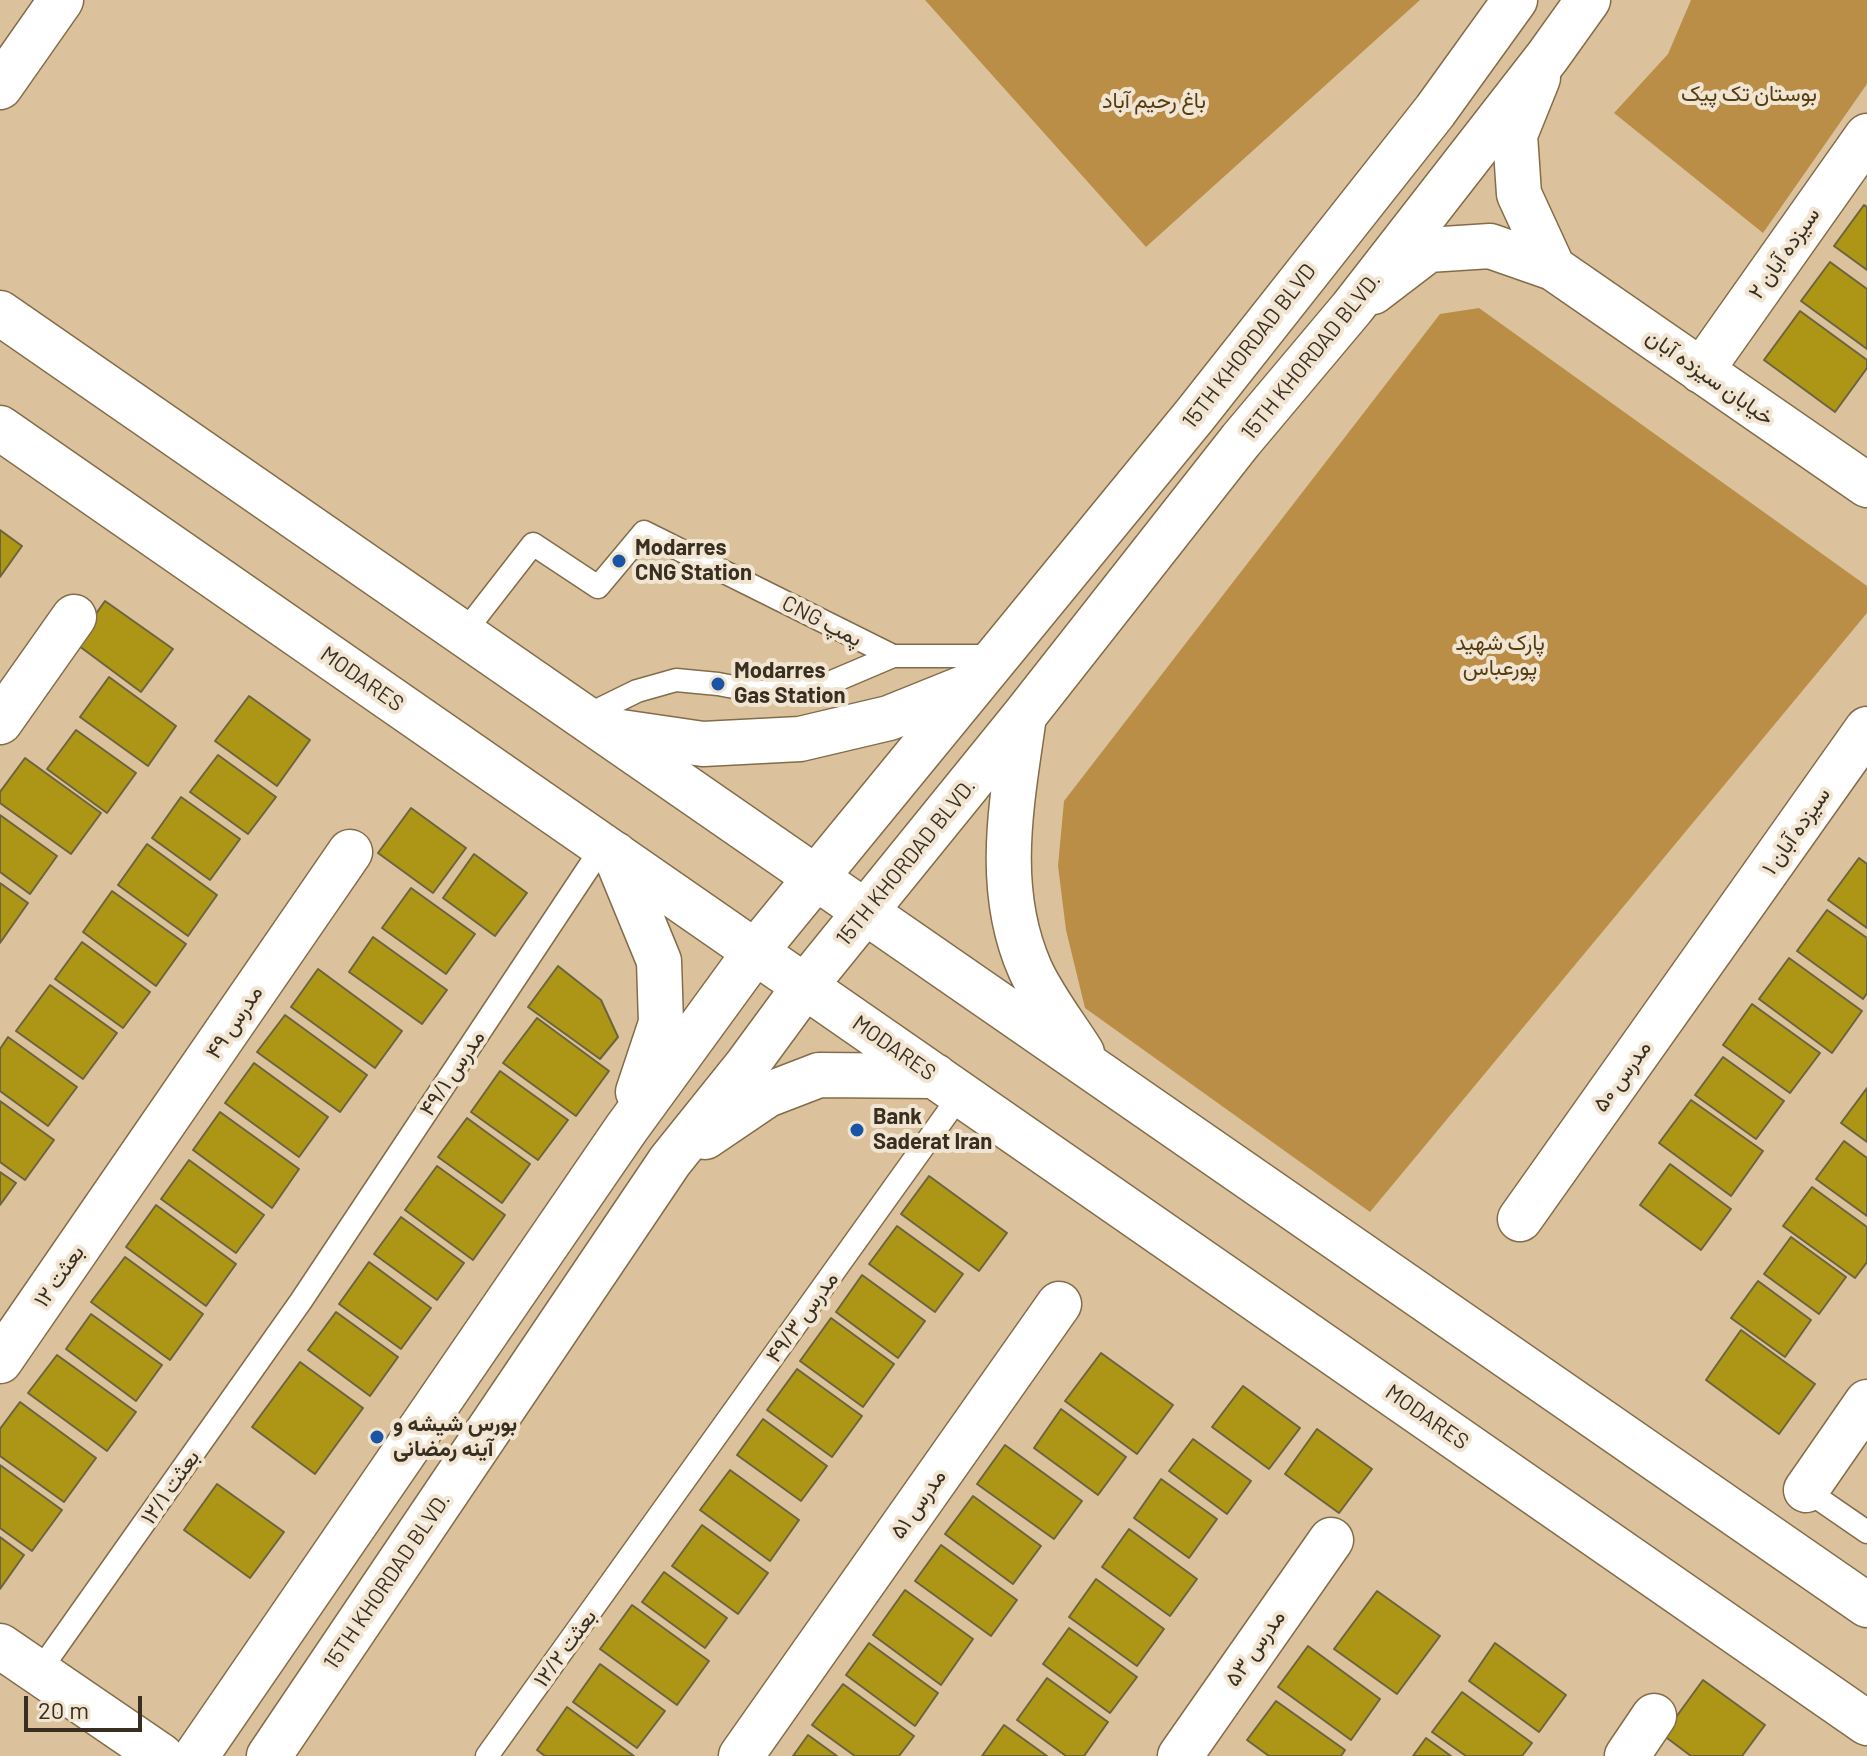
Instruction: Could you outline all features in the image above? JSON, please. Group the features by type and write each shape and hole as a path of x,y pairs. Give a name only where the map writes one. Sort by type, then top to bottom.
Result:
{"main road":[{"path":"0,87 61,0"},
{"name":"15TH KHORDAD BLVD","path":"985,670 1195,415 1435,111 1515,0"},
{"name":"15TH KHORDAD BLVD.","path":"269,1756 670,1161 805,986 1238,445 1352,308 1588,0"},
{"path":"1548,56 1515,135 1519,194 1553,268"},
{"name":"سیزده آبان ۲","path":"1701,371 1867,136"},
{"name":"خیابان سیزده آبان","path":"1352,308 1428,250 1490,246 1553,268 1867,485"},
{"path":"0,313 1867,1605"},
{"path":"1195,415 1238,445"},
{"name":"MODARES","path":"0,428 1867,1723"},
{"path":"0,722 74,617"},
{"path":"587,719 619,733 703,744 800,739 889,718 985,670"},
{"path":"196,1756 626,1129 755,952 985,670"},
{"path":"1024,716 1009,826 1010,907 1031,971 1092,1068"},
{"name":"سیزده آبان ۱","path":"1724,932 1867,729"},
{"path":"609,850 659,961 661,1023 626,1129"},
{"name":"مدرس ۴۹","path":"118,1191 350,852"},
{"name":"مدرس ۵۰","path":"1520,1219 1724,932"},
{"path":"670,1161 767,1095 819,1075 948,1085"},
{"name":"بعثت ۱۲","path":"0,1361 118,1191"},
{"name":"مدرس ۵۱","path":"741,1756 1059,1304"},
{"path":"1806,1490 1867,1402"},
{"name":"مدرس ۵۳","path":"1180,1756 1331,1540"},
{"path":"0,1646 161,1756"},
{"path":"1627,1756 1654,1716"}],"lane":[{"name":"CNG پمپ","path":"463,634 533,544 598,587 644,532 893,656"},
{"path":"587,719 637,691 676,680 760,692 827,684 893,656 985,670"},
{"name":"مدرس ۴۹/۱","path":"301,1301 609,850"},
{"name":"مدرس ۴۹/۳","path":"642,1540 948,1085"},
{"name":"بعثت ۱۲/۱","path":"38,1673 301,1301"},
{"path":"1806,1490 1867,1532"},
{"name":"بعثت ۱۲/۲","path":"487,1756 642,1540"}],"green space":[{"name":"باغ رحیم آباد","path":"925,0 1420,0 1146,247"},
{"name":"بوستان تک پیک","path":"1691,0 1867,0 1867,84 1763,233 1614,113 1668,54"},
{"name":"پارک شهید پورعباس","path":"1479,308 1867,586 1867,613 1370,1212 1085,1008 1066,930 1058,866 1064,801 1440,314"}],"building":[{"path":"1864,205 1867,207 1867,270 1834,246"},
{"path":"1830,262 1867,289 1867,349 1801,301"},
{"path":"1800,311 1867,360 1867,368 1835,412 1764,360"},
{"path":"0,530 22,546 0,577"},
{"path":"105,601 173,649 141,692 75,643"},
{"path":"109,677 176,726 148,766 80,717"},
{"path":"249,696 310,740 277,786 215,741"},
{"path":"76,730 136,773 107,813 47,769"},
{"path":"218,755 276,797 248,834 190,792"},
{"path":"25,758 101,813 71,854 0,803 0,792"},
{"path":"181,797 240,839 210,880 152,838"},
{"path":"411,808 466,848 433,893 378,853"},
{"path":"0,815 57,856 30,894 0,872"},
{"path":"147,844 217,895 188,936 118,885"},
{"path":"474,854 527,893 495,936 443,898"},
{"path":"1859,858 1867,864 1867,928 1828,900"},
{"path":"0,883 28,903 0,943"},
{"path":"411,888 475,934 446,974 382,928"},
{"path":"112,891 186,944 156,986 83,932"},
{"path":"1827,910 1867,938 1867,993 1863,999 1797,951"},
{"path":"373,937 447,990 422,1024 349,972"},
{"path":"82,942 150,992 123,1028 55,979"},
{"path":"1789,958 1862,1011 1832,1053 1759,999"},
{"path":"558,966 601,1000 618,1037 600,1059 528,1007"},
{"path":"318,969 402,1031 375,1068 291,1007"},
{"path":"50,985 117,1033 83,1079 16,1031"},
{"path":"1752,1004 1820,1053 1790,1093 1723,1045"},
{"path":"285,1015 367,1075 340,1112 257,1052"},
{"path":"537,1018 609,1071 576,1116 503,1063"},
{"path":"8,1037 77,1087 48,1126 0,1091 0,1049"},
{"path":"1723,1057 1784,1101 1756,1139 1695,1095"},
{"path":"254,1063 328,1117 299,1157 225,1103"},
{"path":"500,1071 568,1120 538,1160 471,1112"},
{"path":"1867,1088 1867,1142 1841,1123"},
{"path":"1691,1100 1763,1151 1731,1196 1659,1143"},
{"path":"0,1101 54,1140 25,1180 0,1162"},
{"path":"220,1112 299,1169 272,1208 193,1150"},
{"path":"467,1118 530,1164 502,1203 438,1157"},
{"path":"1844,1141 1867,1158 1867,1216 1816,1179"},
{"path":"189,1160 264,1215 236,1253 161,1199"},
{"path":"1670,1164 1731,1209 1701,1250 1640,1205"},
{"path":"437,1166 505,1215 473,1260 405,1210"},
{"path":"0,1172 16,1183 0,1205"},
{"path":"929,1176 1007,1233 979,1271 901,1214"},
{"path":"1812,1187 1867,1227 1867,1262 1855,1278 1783,1226"},
{"path":"156,1205 236,1264 206,1306 126,1247"},
{"path":"401,1217 464,1263 437,1300 374,1254"},
{"path":"897,1226 963,1274 935,1312 869,1264"},
{"path":"1791,1237 1846,1277 1819,1314 1764,1274"},
{"path":"125,1257 203,1314 170,1360 91,1302"},
{"path":"369,1262 431,1308 401,1349 339,1304"},
{"path":"862,1275 925,1321 898,1358 836,1312"},
{"path":"1758,1281 1811,1320 1785,1357 1731,1318"},
{"path":"336,1312 398,1357 370,1396 308,1350"},
{"path":"91,1314 162,1365 136,1401 66,1349"},
{"path":"831,1318 894,1364 863,1407 800,1361"},
{"path":"1741,1330 1815,1384 1779,1434 1706,1380"},
{"path":"1101,1353 1173,1405 1137,1454 1065,1401"},
{"path":"57,1355 136,1412 107,1451 28,1393"},
{"path":"300,1362 363,1408 315,1474 252,1427"},
{"path":"797,1369 862,1416 832,1457 767,1410"},
{"path":"1243,1386 1300,1428 1269,1469 1212,1427"},
{"path":"20,1402 96,1458 64,1502 0,1456 0,1429"},
{"path":"1061,1409 1126,1457 1098,1495 1034,1448"},
{"path":"763,1419 827,1466 801,1501 737,1455"},
{"path":"1317,1429 1372,1469 1339,1513 1285,1474"},
{"path":"1193,1439 1251,1481 1227,1514 1169,1471"},
{"path":"1005,1445 1082,1501 1054,1539 977,1484"},
{"path":"0,1465 62,1510 32,1551 0,1528"},
{"path":"730,1470 799,1520 770,1561 700,1510"},
{"path":"1161,1479 1217,1519 1189,1558 1134,1518"},
{"path":"217,1484 284,1532 250,1578 184,1530"},
{"path":"973,1496 1041,1546 1013,1584 945,1534"},
{"path":"702,1525 768,1573 738,1614 672,1566"},
{"path":"1129,1529 1197,1579 1170,1616 1102,1567"},
{"path":"0,1537 24,1555 0,1589"},
{"path":"941,1545 1017,1600 991,1636 915,1581"},
{"path":"664,1572 727,1618 705,1648 642,1602"},
{"path":"1096,1579 1164,1629 1137,1666 1069,1617"},
{"path":"905,1590 973,1639 941,1685 873,1635"},
{"path":"1377,1591 1440,1636 1397,1694 1334,1649"},
{"path":"632,1605 709,1661 677,1705 600,1649"},
{"path":"1069,1628 1137,1677 1110,1713 1043,1664"},
{"path":"869,1643 938,1693 915,1726 846,1675"},
{"path":"1495,1643 1566,1695 1539,1732 1469,1681"},
{"path":"1308,1646 1380,1699 1351,1740 1278,1687"},
{"path":"600,1664 665,1711 637,1748 573,1702"},
{"path":"1047,1678 1108,1722 1084,1756 1066,1756 1017,1720"},
{"path":"1703,1680 1765,1725 1742,1756 1691,1756 1663,1735"},
{"path":"843,1684 914,1736 899,1756 855,1756 812,1725"},
{"path":"1462,1692 1532,1743 1522,1756 1466,1756 1432,1732"},
{"path":"1276,1701 1345,1750 1341,1756 1269,1756 1247,1740"},
{"path":"567,1707 634,1756 545,1756 537,1750"},
{"path":"1004,1725 1047,1756 982,1756"},
{"path":"808,1735 837,1756 793,1756"},
{"path":"1426,1738 1451,1756 1413,1756"}],"place":[{"name":"Modarres CNG Station","path":"619,561"},
{"name":"Modarres Gas Station","path":"718,684"},
{"name":"Bank Saderat Iran","path":"857,1130"},
{"name":"بورس شیشه و آینه رمضانی","path":"377,1437"}]}
